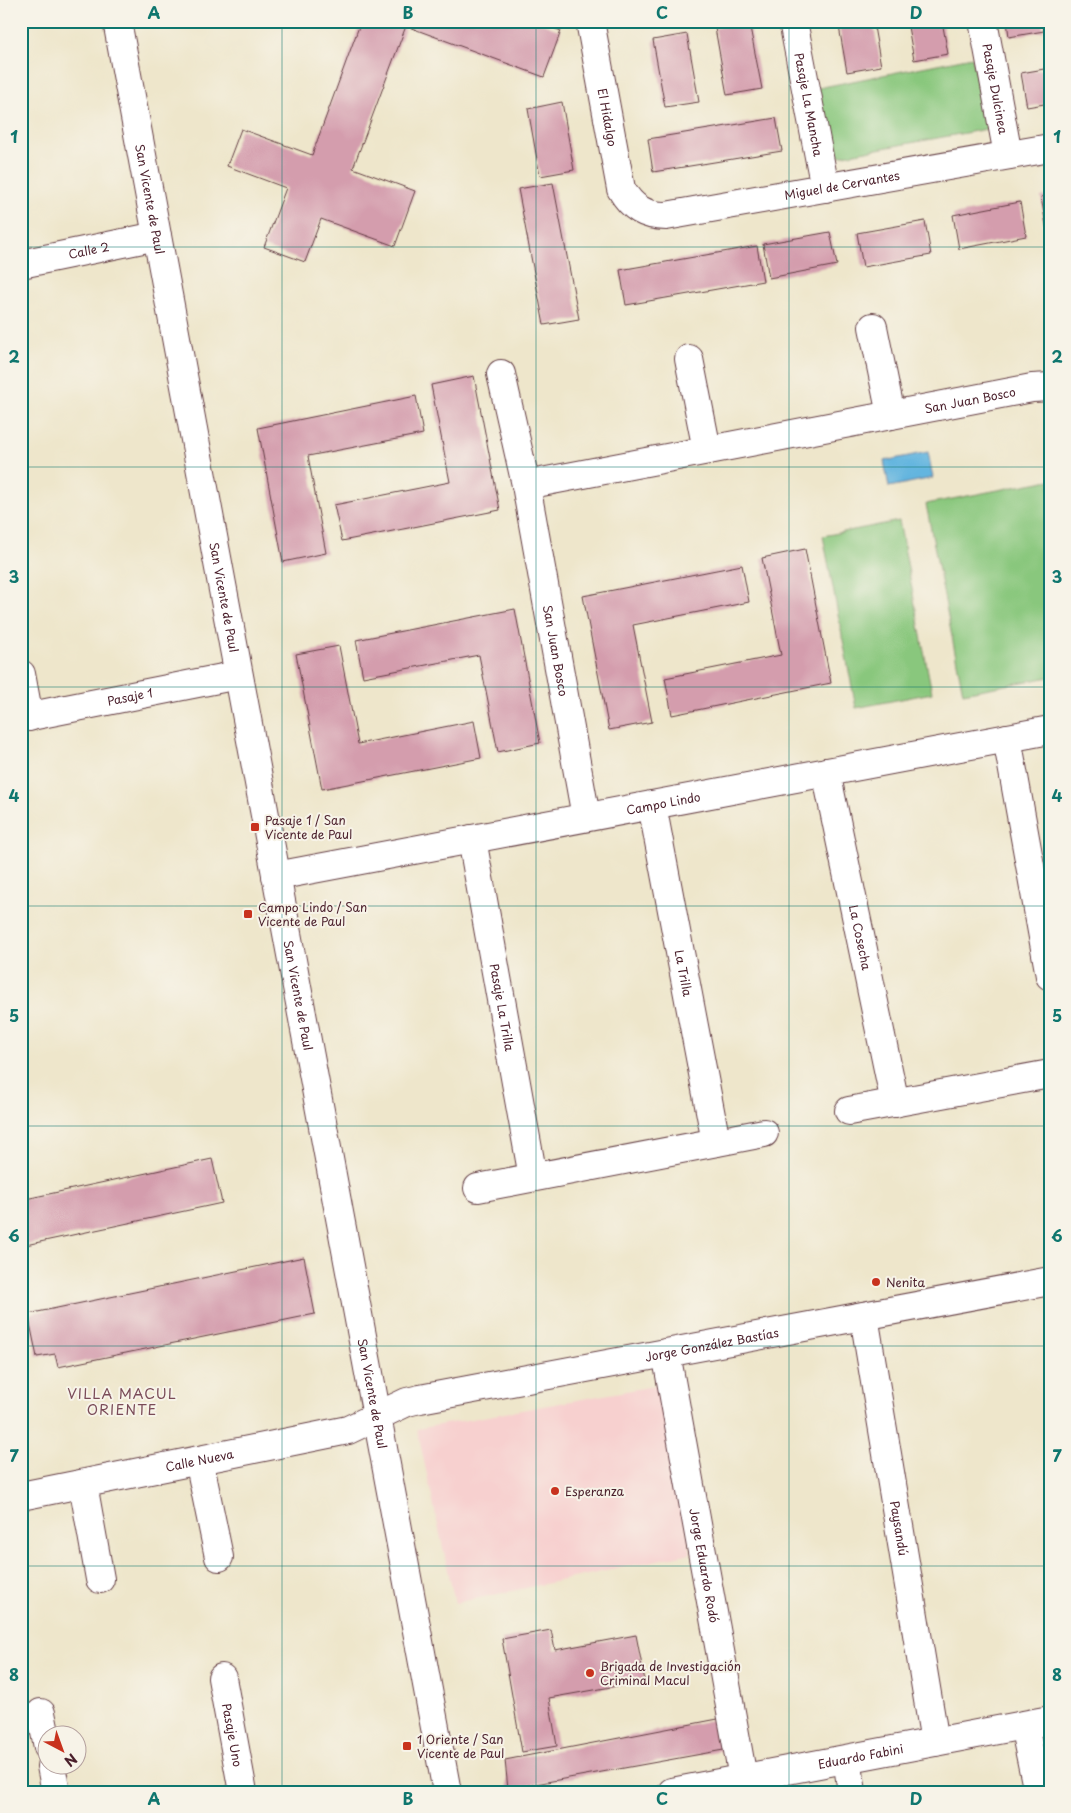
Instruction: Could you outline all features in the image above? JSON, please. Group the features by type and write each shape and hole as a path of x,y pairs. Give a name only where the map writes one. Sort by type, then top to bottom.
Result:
{"street":[{"name":"San Vicente de Paul","path":"117,21 447,1792"},
{"name":"El Hidalgo","path":"590,21 618,178 627,200 636,208"},
{"name":"Pasaje La Mancha","path":"793,21 825,188"},
{"name":"Pasaje Dulcinea","path":"983,21 1008,155"},
{"name":"Miguel de Cervantes","path":"636,208 655,216 666,216 1050,148"},
{"name":"Calle 2","path":"21,264 156,236"},
{"path":"873,327 891,415"},
{"path":"689,359 707,450"},
{"name":"San Juan Bosco","path":"500,374 526,484 586,817"},
{"name":"San Juan Bosco","path":"526,484 1032,388 1050,387"},
{"path":"21,674 25,718"},
{"name":"Pasaje 1","path":"25,718 238,675"},
{"name":"Campo Lindo","path":"276,876 1050,730"},
{"path":"1007,738 1050,976"},
{"name":"La Cosecha","path":"826,772 895,1103"},
{"name":"La Trilla","path":"652,805 716,1142"},
{"name":"Pasaje La Trilla","path":"472,839 533,1177"},
{"path":"849,1111 1050,1074"},
{"path":"478,1188 764,1133"},
{"name":"Jorge González Bastías","path":"376,1416 413,1400 1049,1283"},
{"name":"Paysandú","path":"864,1316 935,1742"},
{"name":"Jorge Eduardo Rodó","path":"666,1353 743,1778"},
{"name":"Calle Nueva","path":"21,1496 348,1430 376,1416"},
{"path":"200,1460 218,1557"},
{"path":"83,1484 100,1579"},
{"name":"Pasaje Uno","path":"222,1678 243,1792"},
{"path":"41,1713 44,1726"},
{"path":"1037,1723 1038,1792"},
{"name":"Eduardo Fabini","path":"672,1792 1037,1723"},
{"path":"846,1759 852,1792"},
{"path":"53,1776 56,1792"}],"shaded area":[{"name":"Esperanza","path":"659,1385 691,1553 455,1603 417,1429"}],"green space":[{"path":"972,57 987,129 828,158 813,89"},
{"path":"1050,480 1050,677 963,693 926,504"},
{"path":"899,521 932,693 856,708 823,536"}],"water":[{"path":"928,452 933,478 889,487 884,461"}],"building":[{"path":"361,21 535,21 561,31 544,77 406,26 353,168 415,191 395,246 321,219 305,262 264,247 286,188 227,166 241,129 312,155"},
{"path":"838,21 873,21 881,66 847,72"},
{"path":"907,21 942,21 948,54 914,60"},
{"path":"1007,21 1042,21 1044,31 1009,37"},
{"path":"749,22 762,89 727,95 715,28"},
{"path":"687,34 699,102 665,107 653,40"},
{"path":"1050,68 1050,103 1027,107 1021,73"},
{"path":"562,102 574,170 540,176 528,109"},
{"path":"776,118 782,151 653,172 648,139"},
{"path":"553,183 579,319 544,325 518,189"},
{"path":"1050,195 1050,230 1047,231 1041,197"},
{"path":"1020,202 1026,236 959,249 953,215"},
{"path":"925,221 931,255 863,267 857,233"},
{"path":"830,232 837,265 769,278 763,244"},
{"path":"757,246 763,281 626,305 620,270"},
{"path":"474,376 500,510 342,541 334,505 450,482 431,385"},
{"path":"416,396 423,434 308,456 326,553 283,562 258,428"},
{"path":"805,549 831,683 672,715 665,678 781,655 762,558"},
{"path":"742,565 749,602 633,625 652,722 609,730 583,596"},
{"path":"515,609 540,743 498,752 479,655 363,677 356,640"},
{"path":"339,646 358,744 474,721 481,758 322,789 296,654"},
{"path":"212,1159 222,1203 21,1246 21,1200"},
{"path":"304,1257 315,1314 58,1367 55,1354 37,1357 28,1314"},
{"path":"551,1630 555,1650 636,1635 645,1681 549,1698 557,1746 522,1752 502,1639"},
{"path":"723,1718 729,1749 508,1789 505,1760"}],"place":[{"name":"Pasaje 1 / San Vicente de Paul","path":"255,827"},
{"name":"Campo Lindo / San Vicente de Paul","path":"248,914"},
{"name":"Nenita","path":"876,1282"},
{"name":"Esperanza","path":"555,1491"},
{"name":"Brigada de Investigación Criminal Macul","path":"590,1673"},
{"name":"1 Oriente / San Vicente de Paul","path":"407,1746"}],"district":[{"name":"VILLA MACUL ORIENTE","path":"122,1402"}]}
